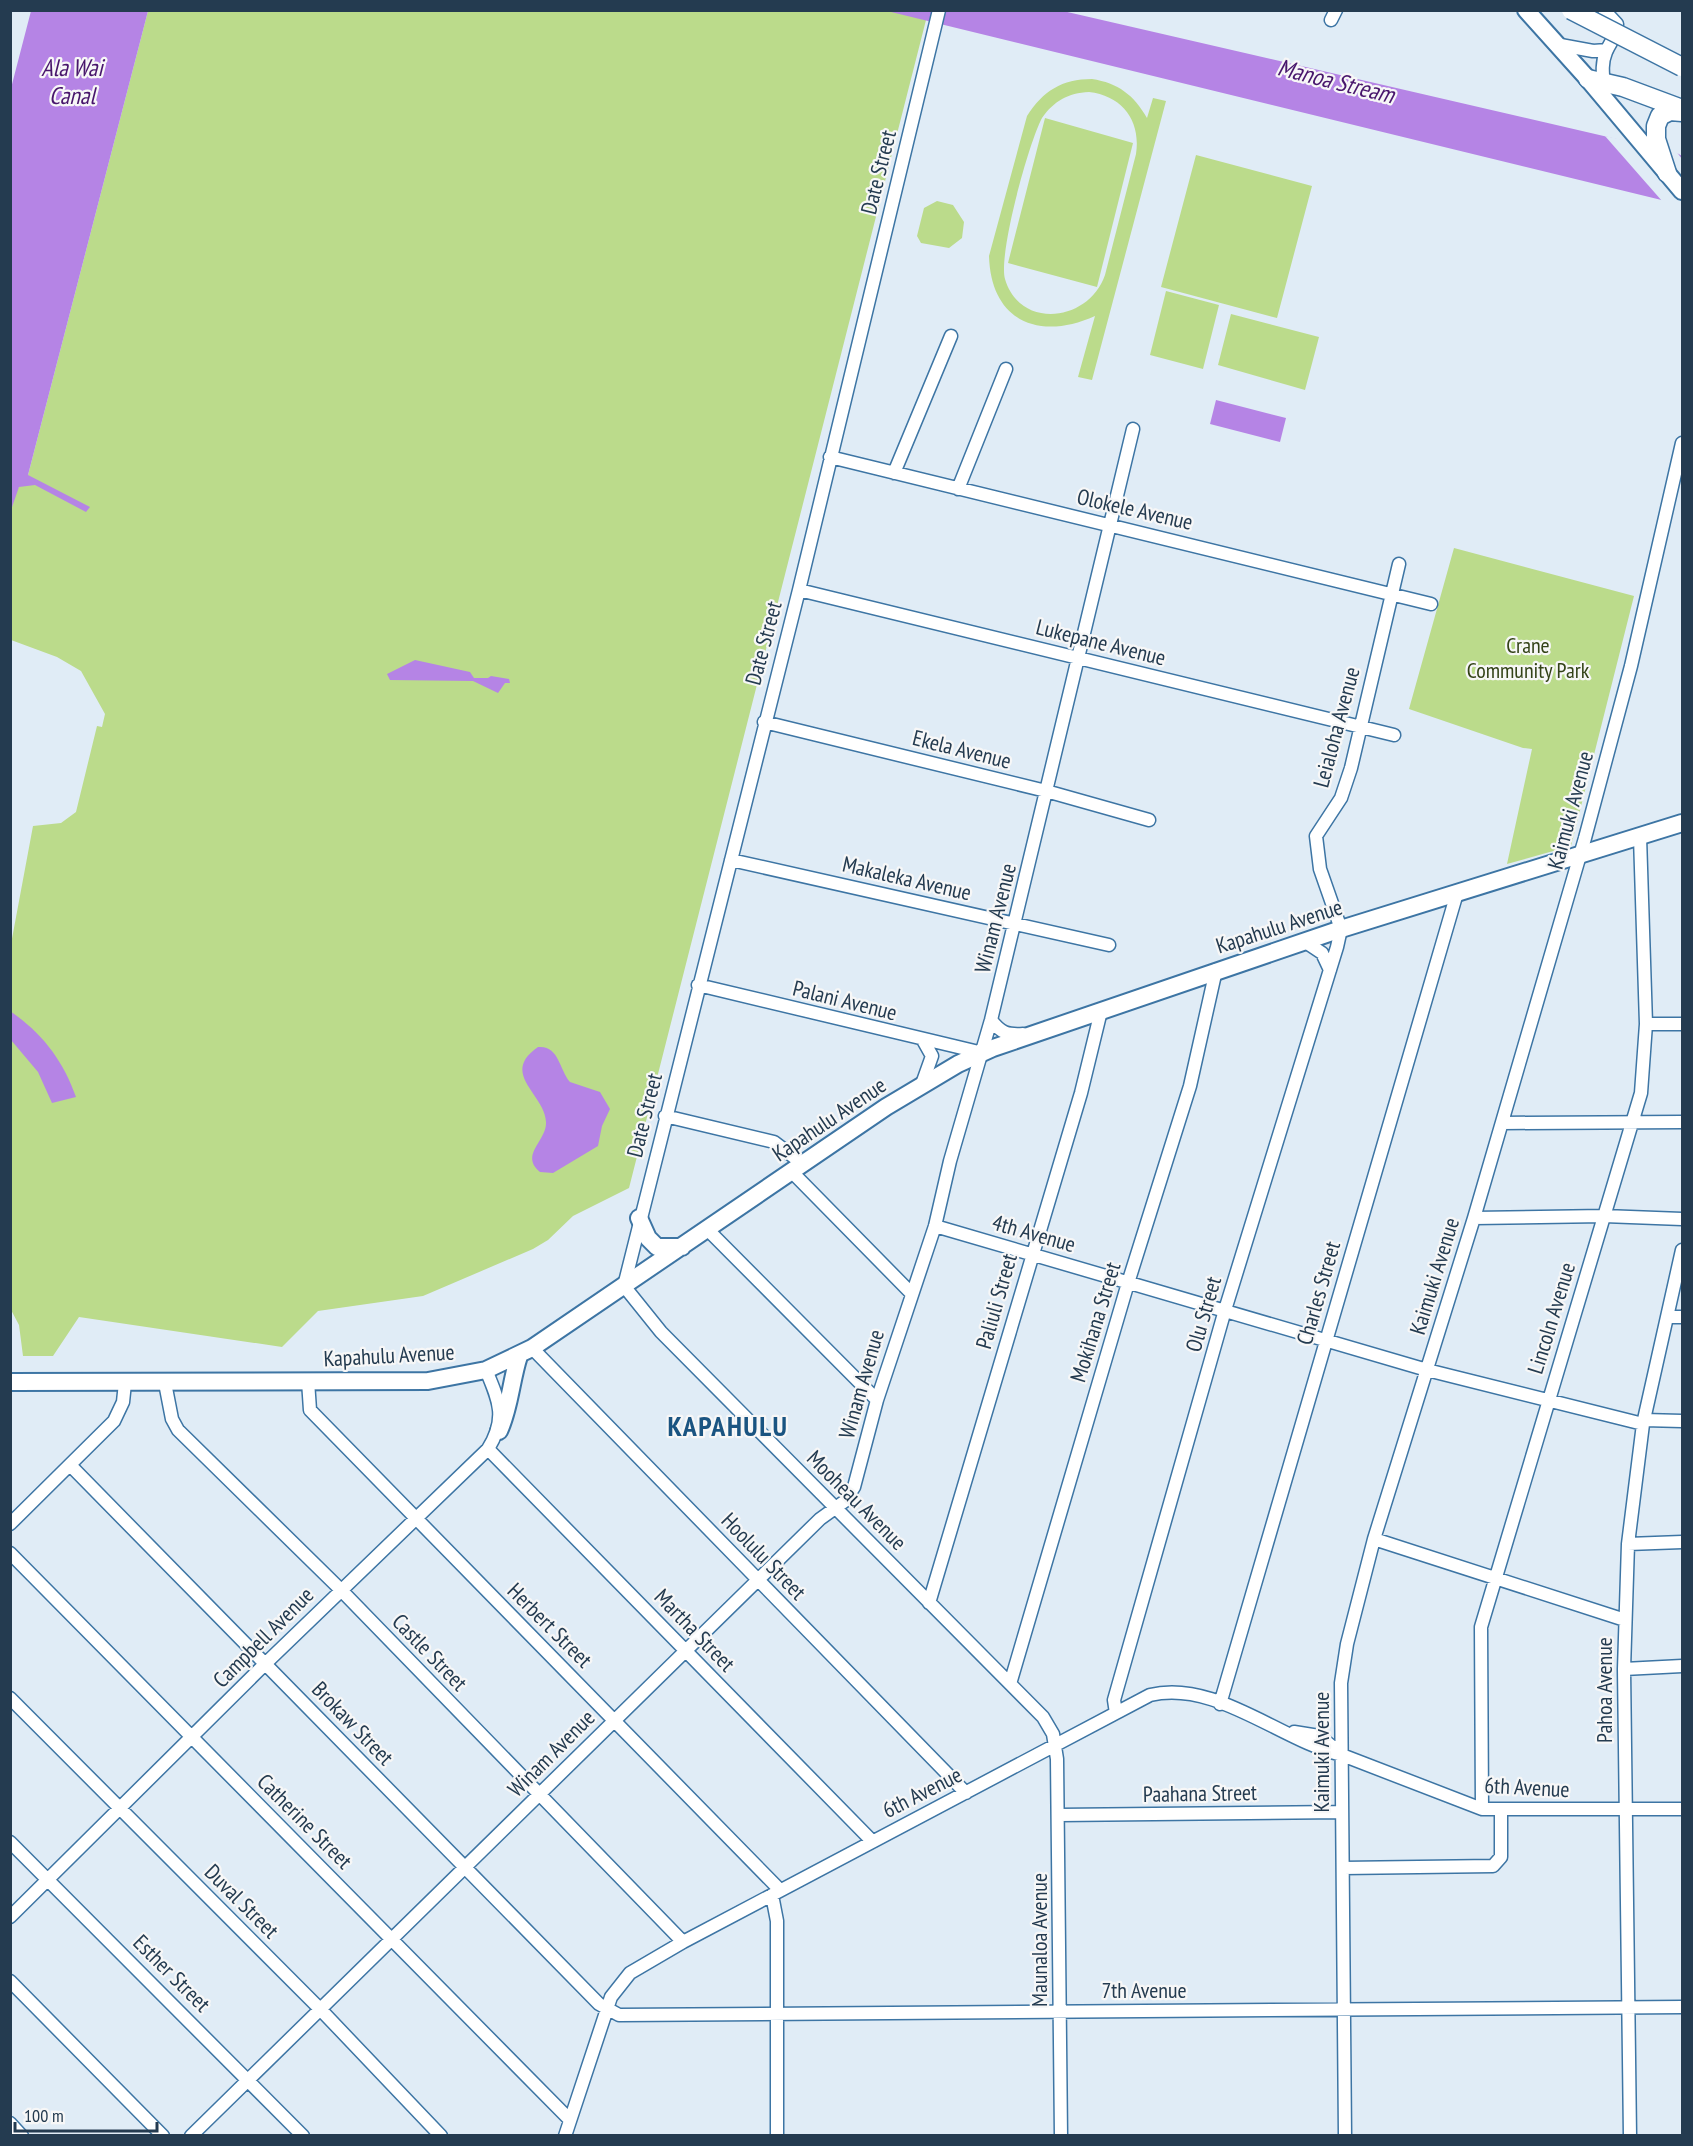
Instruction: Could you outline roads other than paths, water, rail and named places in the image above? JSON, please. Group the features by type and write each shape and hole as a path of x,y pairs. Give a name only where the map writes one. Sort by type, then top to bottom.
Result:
{"highway":[{"path":"1571,10 1683,67"},
{"path":"1596,80 1683,110"},
{"path":"1667,173 1652,147 1656,126 1660,116 1670,111 1683,110"}],"main road":[{"path":"1526,10 1555,44 1596,80 1619,114 1652,147"},
{"path":"1667,173 1683,191"},
{"name":"Kapahulu Avenue","path":"10,1382 428,1381 486,1370 526,1352 922,1084 983,1053 1304,941 1683,824"},
{"path":"639,1218 648,1238 657,1247 682,1247"},
{"path":"499,1431 505,1418 511,1383 526,1352"}],"street":[{"name":"Date Street","path":"624,1286 639,1218 799,590 939,10"},
{"path":"1596,80 1607,50 1617,33 1617,24 1604,10"},
{"path":"1555,44 1593,51 1607,50"},
{"path":"894,473 951,336"},
{"path":"958,489 1006,369"},
{"name":"Winam Avenue","path":"191,2136 685,1650 820,1520 845,1501 854,1487 877,1400 910,1293 934,1226 950,1161 992,1020 1112,525 1133,429"},
{"name":"Kaimuki Avenue","path":"1345,2136 1341,1683 1347,1644 1374,1539 1474,1218 1580,855 1631,666 1683,443"},
{"name":"Olokele Avenue","path":"830,457 1431,604"},
{"name":"Leialoha Avenue","path":"1341,929 1320,870 1317,836 1341,798 1399,564"},
{"name":"Lukepane Avenue","path":"799,590 1395,735"},
{"name":"Ekela Avenue","path":"764,722 1046,791 1149,820"},
{"name":"Lincoln Avenue","path":"1482,1809 1481,1627 1641,1093 1646,1024 1640,837"},
{"name":"Makaleka Avenue","path":"731,860 1109,945"},
{"name":"Charles Street","path":"1220,1704 1458,893"},
{"name":"Olu Street","path":"1116,1713 1114,1700 1226,1310 1341,929"},
{"path":"1304,941 1322,953 1330,970"},
{"name":"Mokihana Street","path":"1010,1684 1128,1283 1190,1086 1216,970"},
{"name":"Palani Avenue","path":"698,985 983,1053"},
{"name":"Paliuli Street","path":"929,1603 1081,1093 1101,1011"},
{"path":"992,1020 999,1031 1008,1035 1039,1033"},
{"path":"1646,1024 1683,1024"},
{"path":"922,1084 932,1056 923,1040"},
{"path":"665,1116 774,1142 910,1293"},
{"path":"1502,1122 1683,1122"},
{"path":"1474,1218 1604,1216 1683,1219"},
{"name":"4th Avenue","path":"934,1226 1426,1370 1547,1401 1643,1422 1683,1422"},
{"path":"708,1230 877,1400"},
{"name":"Pahoa Avenue","path":"1630,2136 1624,1669 1628,1544 1643,1422 1683,1250"},
{"name":"Mooheau Avenue","path":"624,1286 662,1332 1043,1718 1056,1745"},
{"path":"1667,1317 1683,1317"},
{"name":"Hoolulu Street","path":"526,1352 759,1581 966,1793"},
{"path":"486,1370 499,1411 499,1431"},
{"name":"Herbert Street","path":"308,1382 310,1410 613,1721 776,1893"},
{"path":"10,1524 119,1415 125,1383"},
{"name":"Castle Street","path":"165,1383 171,1419 178,1430 341,1590 683,1941"},
{"name":"Campbell Avenue","path":"10,1917 341,1590 488,1449 499,1431"},
{"name":"Martha Street","path":"488,1449 872,1841"},
{"name":"Brokaw Street","path":"70,1465 606,2010"},
{"path":"1374,1539 1625,1620"},
{"path":"1628,1544 1683,1542"},
{"name":"Catherine Street","path":"10,1553 570,2120"},
{"path":"1624,1669 1683,1666"},
{"name":"6th Avenue","path":"566,2136 611,1997 630,1973 683,1941 1150,1695 1169,1691 1191,1693 1283,1730 1319,1749 1342,1755 1482,1809 1501,1811 1683,1809"},
{"name":"Duval Street","path":"10,1698 321,2010 441,2136"},
{"path":"1319,1736 1337,1729 1342,1721"},
{"name":"6th Avenue","path":"1283,1730 1319,1736 1342,1755"},
{"name":"Maunaloa Avenue","path":"1056,1745 1059,1815 1061,2136"},
{"path":"1343,1868 1493,1866 1498,1864 1501,1857 1501,1811"},
{"name":"Paahana Street","path":"1059,1815 1342,1812"},
{"name":"Esther Street","path":"10,1842 249,2079 303,2136"},
{"path":"776,1893 777,2136"},
{"path":"10,1981 162,2136"},
{"name":"7th Avenue","path":"606,2010 619,2015 1683,2007"},
{"path":"10,2123 22,2136"}],"water":[{"name":"Ala Wai Canal","path":"31,11 148,11 28,475 90,507 86,512 35,485 19,487 11,510 10,92"},
{"name":"Manoa Stream","path":"887,11 1063,11 1677,153 1682,156 1682,205"},
{"path":"1216,400 1286,418 1280,442 1210,424"},
{"path":"415,660 470,672 474,678 491,676 509,679 510,683 505,683 498,693 473,681 390,680 387,674"},
{"path":"10,1011 42,1038 50,1048 65,1071 76,1097 52,1103 38,1072 11,1040"},
{"path":"538,1047 545,1047 554,1054 570,1082 600,1092 610,1109 602,1126 598,1146 553,1173 540,1172 532,1160 546,1122 544,1112 523,1075 523,1066 527,1057"}],"district":[{"name":"KAPAHULU","path":"728,1425"}],"park label":[{"name":"Crane Community Park","path":"1528,658"}]}
